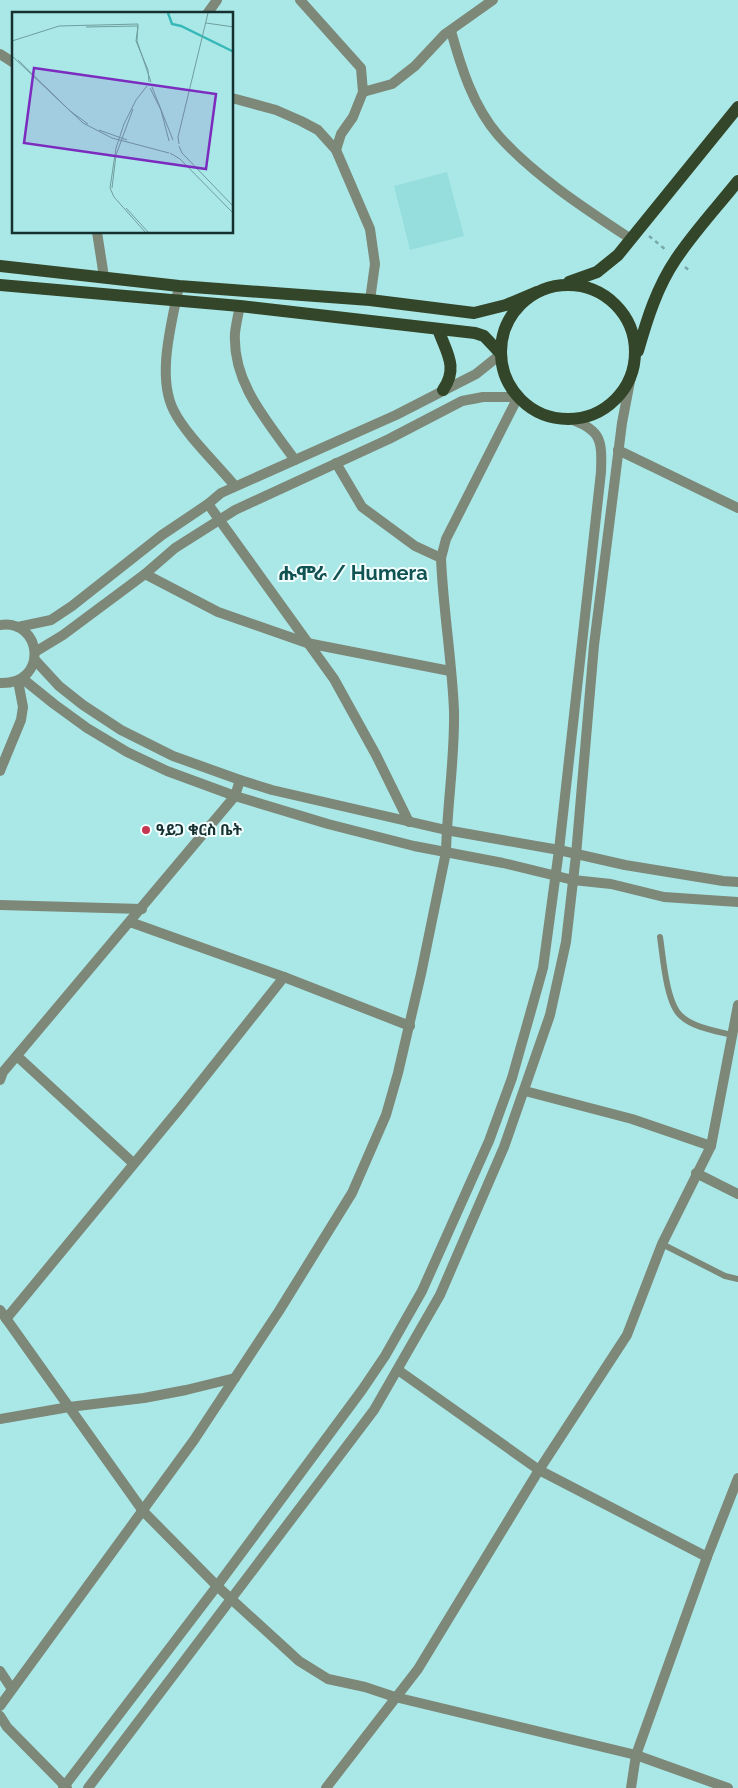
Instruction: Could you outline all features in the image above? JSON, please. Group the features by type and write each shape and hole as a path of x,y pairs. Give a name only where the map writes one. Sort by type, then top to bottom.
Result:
{"main road":[{"path":"0,266 179,286 370,300 474,313 506,306 552,286 597,272 618,255 738,107"},
{"path":"537,292 519,306 510,318 504,333 501,354 504,373 518,397 542,414 561,419 570,419 589,416 605,409 623,391 632,372 649,314 659,289 676,259 738,180"},
{"path":"552,286 567,284 582,286 603,294 615,303 624,314 633,334 635,351 632,372"},
{"path":"0,285 240,306 475,333 484,336 501,354"},
{"path":"438,329 450,358 450,380 443,390"}],"street":[{"path":"209,12 218,0"},
{"path":"300,0 360,68 363,92 354,116 341,134 336,150"},
{"path":"363,92 392,84 415,66 451,30 493,0"},
{"path":"451,30 462,70 480,107 498,134 534,169 631,239"},
{"path":"0,54 12,62"},
{"path":"234,99 276,110 301,121 318,130 336,150 372,237 375,264 370,300"},
{"path":"96,234 104,277"},
{"path":"179,286 166,360 165,377 168,395 173,410 181,423 235,486"},
{"path":"240,306 235,331 235,342 240,374 246,390 295,460"},
{"path":"18,627 51,620 72,606 162,534 208,504 221,493 380,423 476,374 501,354"},
{"path":"88,1788 374,1410 440,1295 504,1147 550,1015 566,942 576,855 594,645 618,450 632,372"},
{"path":"0,684 9,684 20,680 28,674 35,656 145,574 175,548 235,510 389,439 462,401 483,397 518,397 446,539 441,558 454,710 453,759 446,830 446,852 410,1026 386,1115 352,1193 279,1311 194,1440 0,1706"},
{"path":"0,1716 65,1788 362,1390 385,1356 422,1291 461,1205 489,1141 512,1078 543,968 556,876 601,472 601,445 595,432 587,425 570,419"},
{"path":"618,450 738,508"},
{"path":"336,463 362,507 415,546 441,558"},
{"path":"208,504 334,679 376,755 409,822"},
{"path":"145,574 218,612 307,643 450,671"},
{"path":"0,624 11,624 27,633 32,642 35,656 59,686 83,705 121,730 173,756 240,780 272,790 371,811 446,830 559,850 625,865 738,882"},
{"path":"582,644 594,645"},
{"path":"0,770 21,720 23,707 20,680"},
{"path":"20,680 86,728 127,752 167,771 235,796 328,824 414,846 573,880 611,884 664,897 738,902"},
{"path":"1,1075 235,796 240,780"},
{"path":"0,905 142,909"},
{"path":"130,922 284,977 410,1026"},
{"path":"6,1319 180,1108 284,977"},
{"path":"326,1788 418,1669 538,1470 627,1335 662,1244 711,1146 738,1006"},
{"path":"17,1056 134,1163"},
{"path":"525,1091 632,1119 711,1146"},
{"path":"696,1174 738,1194"},
{"path":"461,1205 477,1211"},
{"path":"0,1310 143,1510 217,1586 299,1661 328,1679 636,1755 728,1788"},
{"path":"398,1370 538,1470 707,1557"},
{"path":"0,1418 144,1398 235,1378"},
{"path":"631,1788 636,1755 707,1557 738,1478"},
{"path":"0,1671 12,1689"}],"lane":[{"path":"660,937 670,999 674,1009 681,1017 703,1028 732,1035"},
{"path":"662,1244 725,1276 738,1279"}],"path":[{"path":"640,228 691,272"}],"shaded area":[{"path":"447,172 464,236 410,250 394,186"}],"place":[{"name":"ዓይጋ ቁርስ ቤት","path":"146,830"}],"district":[{"name":"ሑሞራ / Humera","path":"353,573"}]}
